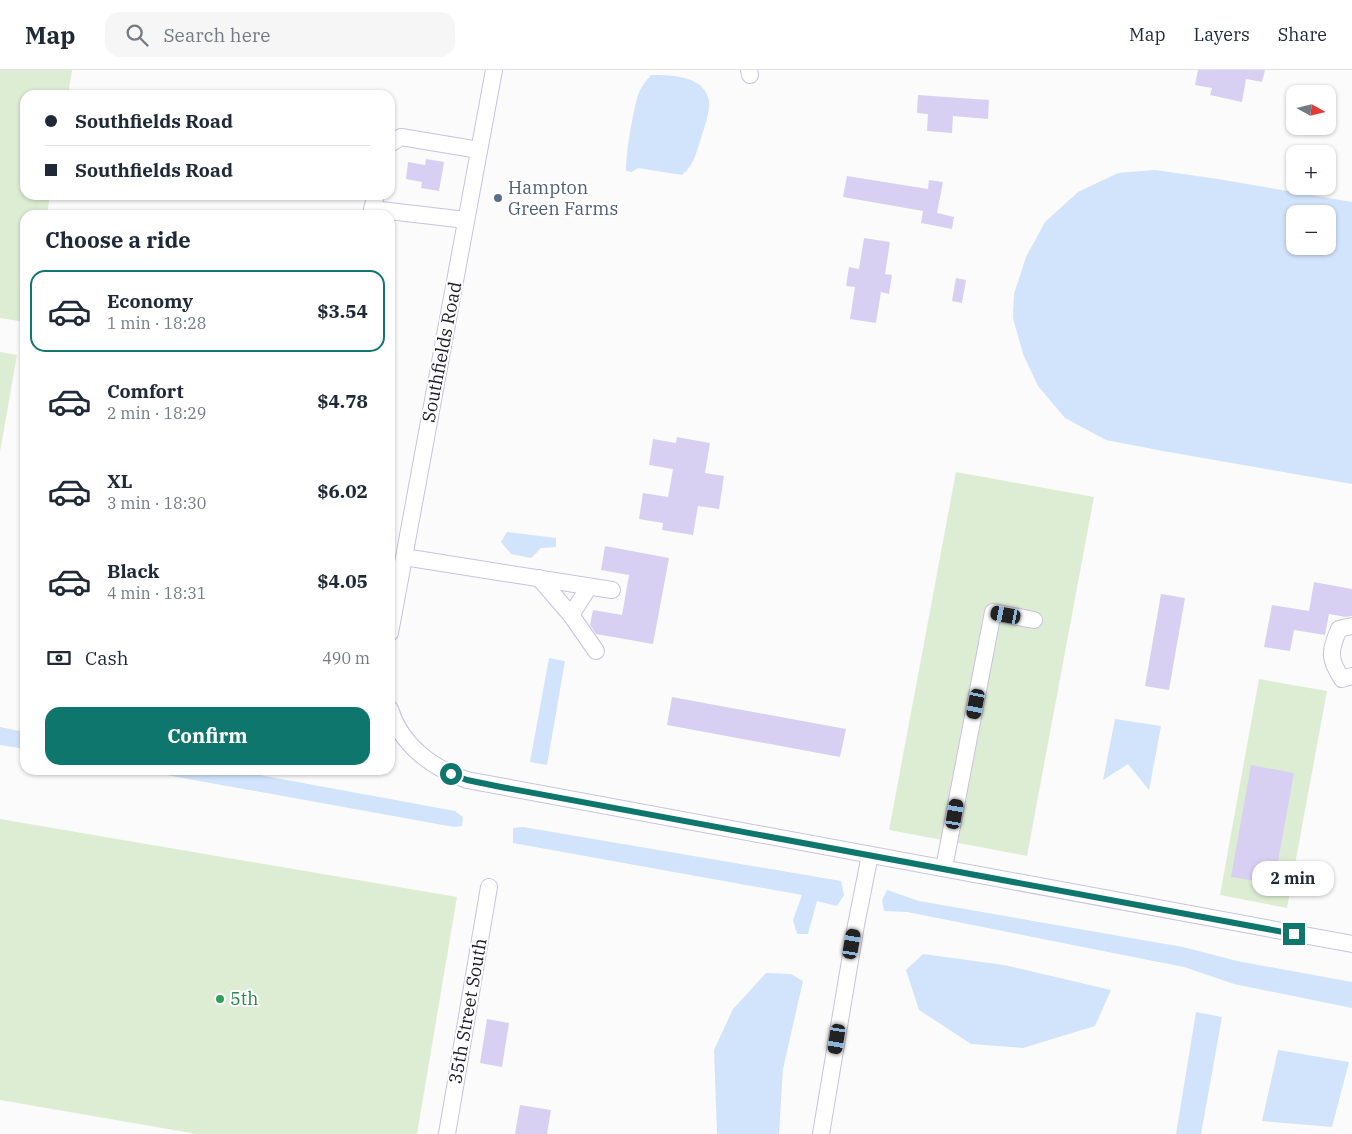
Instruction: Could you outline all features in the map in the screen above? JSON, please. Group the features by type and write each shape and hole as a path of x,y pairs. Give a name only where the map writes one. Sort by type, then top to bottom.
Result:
{"street":[{"name":"Southfields Road","path":"395,606 494,70"},
{"path":"395,140 401,136 480,150"},
{"path":"373,206 466,220"},
{"path":"404,557 612,590"},
{"path":"539,578 571,615 596,651"},
{"path":"571,615 589,586"},
{"path":"944,868 993,612 1034,620"},
{"path":"1352,626 1339,629 1332,644 1332,663 1342,679 1352,676"},
{"path":"395,721 399,730 421,756 435,766 467,780 1352,944"},
{"path":"821,1134 856,925 870,854"},
{"name":"35th Street South","path":"447,1134 489,887"}],"green space":[{"path":"0,70 72,70 69,90 20,90 20,200 49,200 48,210 20,210 20,321 0,318"},
{"path":"0,352 17,355 0,452"},
{"path":"956,472 1094,497 1027,856 889,830"},
{"path":"1259,679 1327,691 1287,908 1220,895"},
{"name":"5th","path":"0,819 457,897 417,1134 197,1134 0,1100"}],"water":[{"path":"651,75 667,75 692,80 699,84 708,97 708,116 697,151 690,166 682,175 638,168 632,172 626,171 633,115 637,99 642,87"},
{"path":"1155,170 1286,191 1286,195 1311,195 1352,202 1352,484 1106,440 1065,418 1038,386 1023,354 1013,318 1014,294 1026,257 1045,222 1078,192 1118,173"},
{"path":"507,532 556,538 556,547 541,548 531,558 511,554 501,542"},
{"path":"549,658 565,661 547,765 530,762"},
{"path":"1115,719 1161,726 1149,790 1128,764 1103,780"},
{"path":"0,727 20,731 20,748 0,745"},
{"path":"167,775 260,775 455,811 463,817 462,826 454,827"},
{"path":"523,827 841,881 844,895 837,906 817,901 808,934 797,934 793,920 802,895 513,843 513,828"},
{"path":"887,890 919,901 1183,947 1237,961 1352,982 1352,1008 1234,984 1184,967 907,912 884,911 882,900"},
{"path":"923,954 1004,965 1111,990 1095,1026 1023,1048 971,1044 919,1010 906,970"},
{"path":"766,973 791,974 803,981 783,1069 779,1134 717,1134 714,1050 733,1009"},
{"path":"1196,1012 1222,1017 1201,1134 1176,1134"},
{"path":"1278,1050 1349,1062 1332,1127 1262,1121"}],"building":[{"path":"1198,70 1265,70 1262,82 1246,79 1242,102 1210,95 1212,88 1195,85"},
{"path":"918,95 989,100 988,119 953,116 952,133 927,131 928,114 917,113"},
{"path":"426,159 444,162 439,191 421,188 422,182 406,179 408,162 425,165"},
{"path":"847,176 928,189 929,180 943,182 937,213 954,217 952,229 921,223 923,211 843,197"},
{"path":"864,238 890,242 885,274 892,275 889,294 881,292 876,323 850,319 855,287 846,286 849,267 859,269"},
{"path":"956,278 966,280 962,303 952,301"},
{"path":"677,437 710,443 705,473 724,476 719,509 698,506 693,535 662,530 663,523 639,519 643,493 668,497 673,469 649,465 653,439 676,443"},
{"path":"605,546 669,558 653,644 596,634 590,625 593,610 622,615 629,575 601,570"},
{"path":"1314,582 1352,589 1352,616 1346,617 1329,614 1325,635 1294,630 1290,651 1264,647 1272,605 1309,611"},
{"path":"1161,594 1185,598 1169,690 1145,686"},
{"path":"672,697 846,729 840,757 667,725"},
{"path":"1251,765 1294,773 1274,884 1231,877"},
{"path":"487,1019 509,1023 502,1067 480,1063"},
{"path":"520,1105 551,1110 547,1134 515,1134"}],"place":[{"name":"Hampton Green Farms","path":"498,198"},
{"name":"5th","path":"220,999"}],"route":[{"path":"451,774 467,780 501,787 1294,934"}]}
